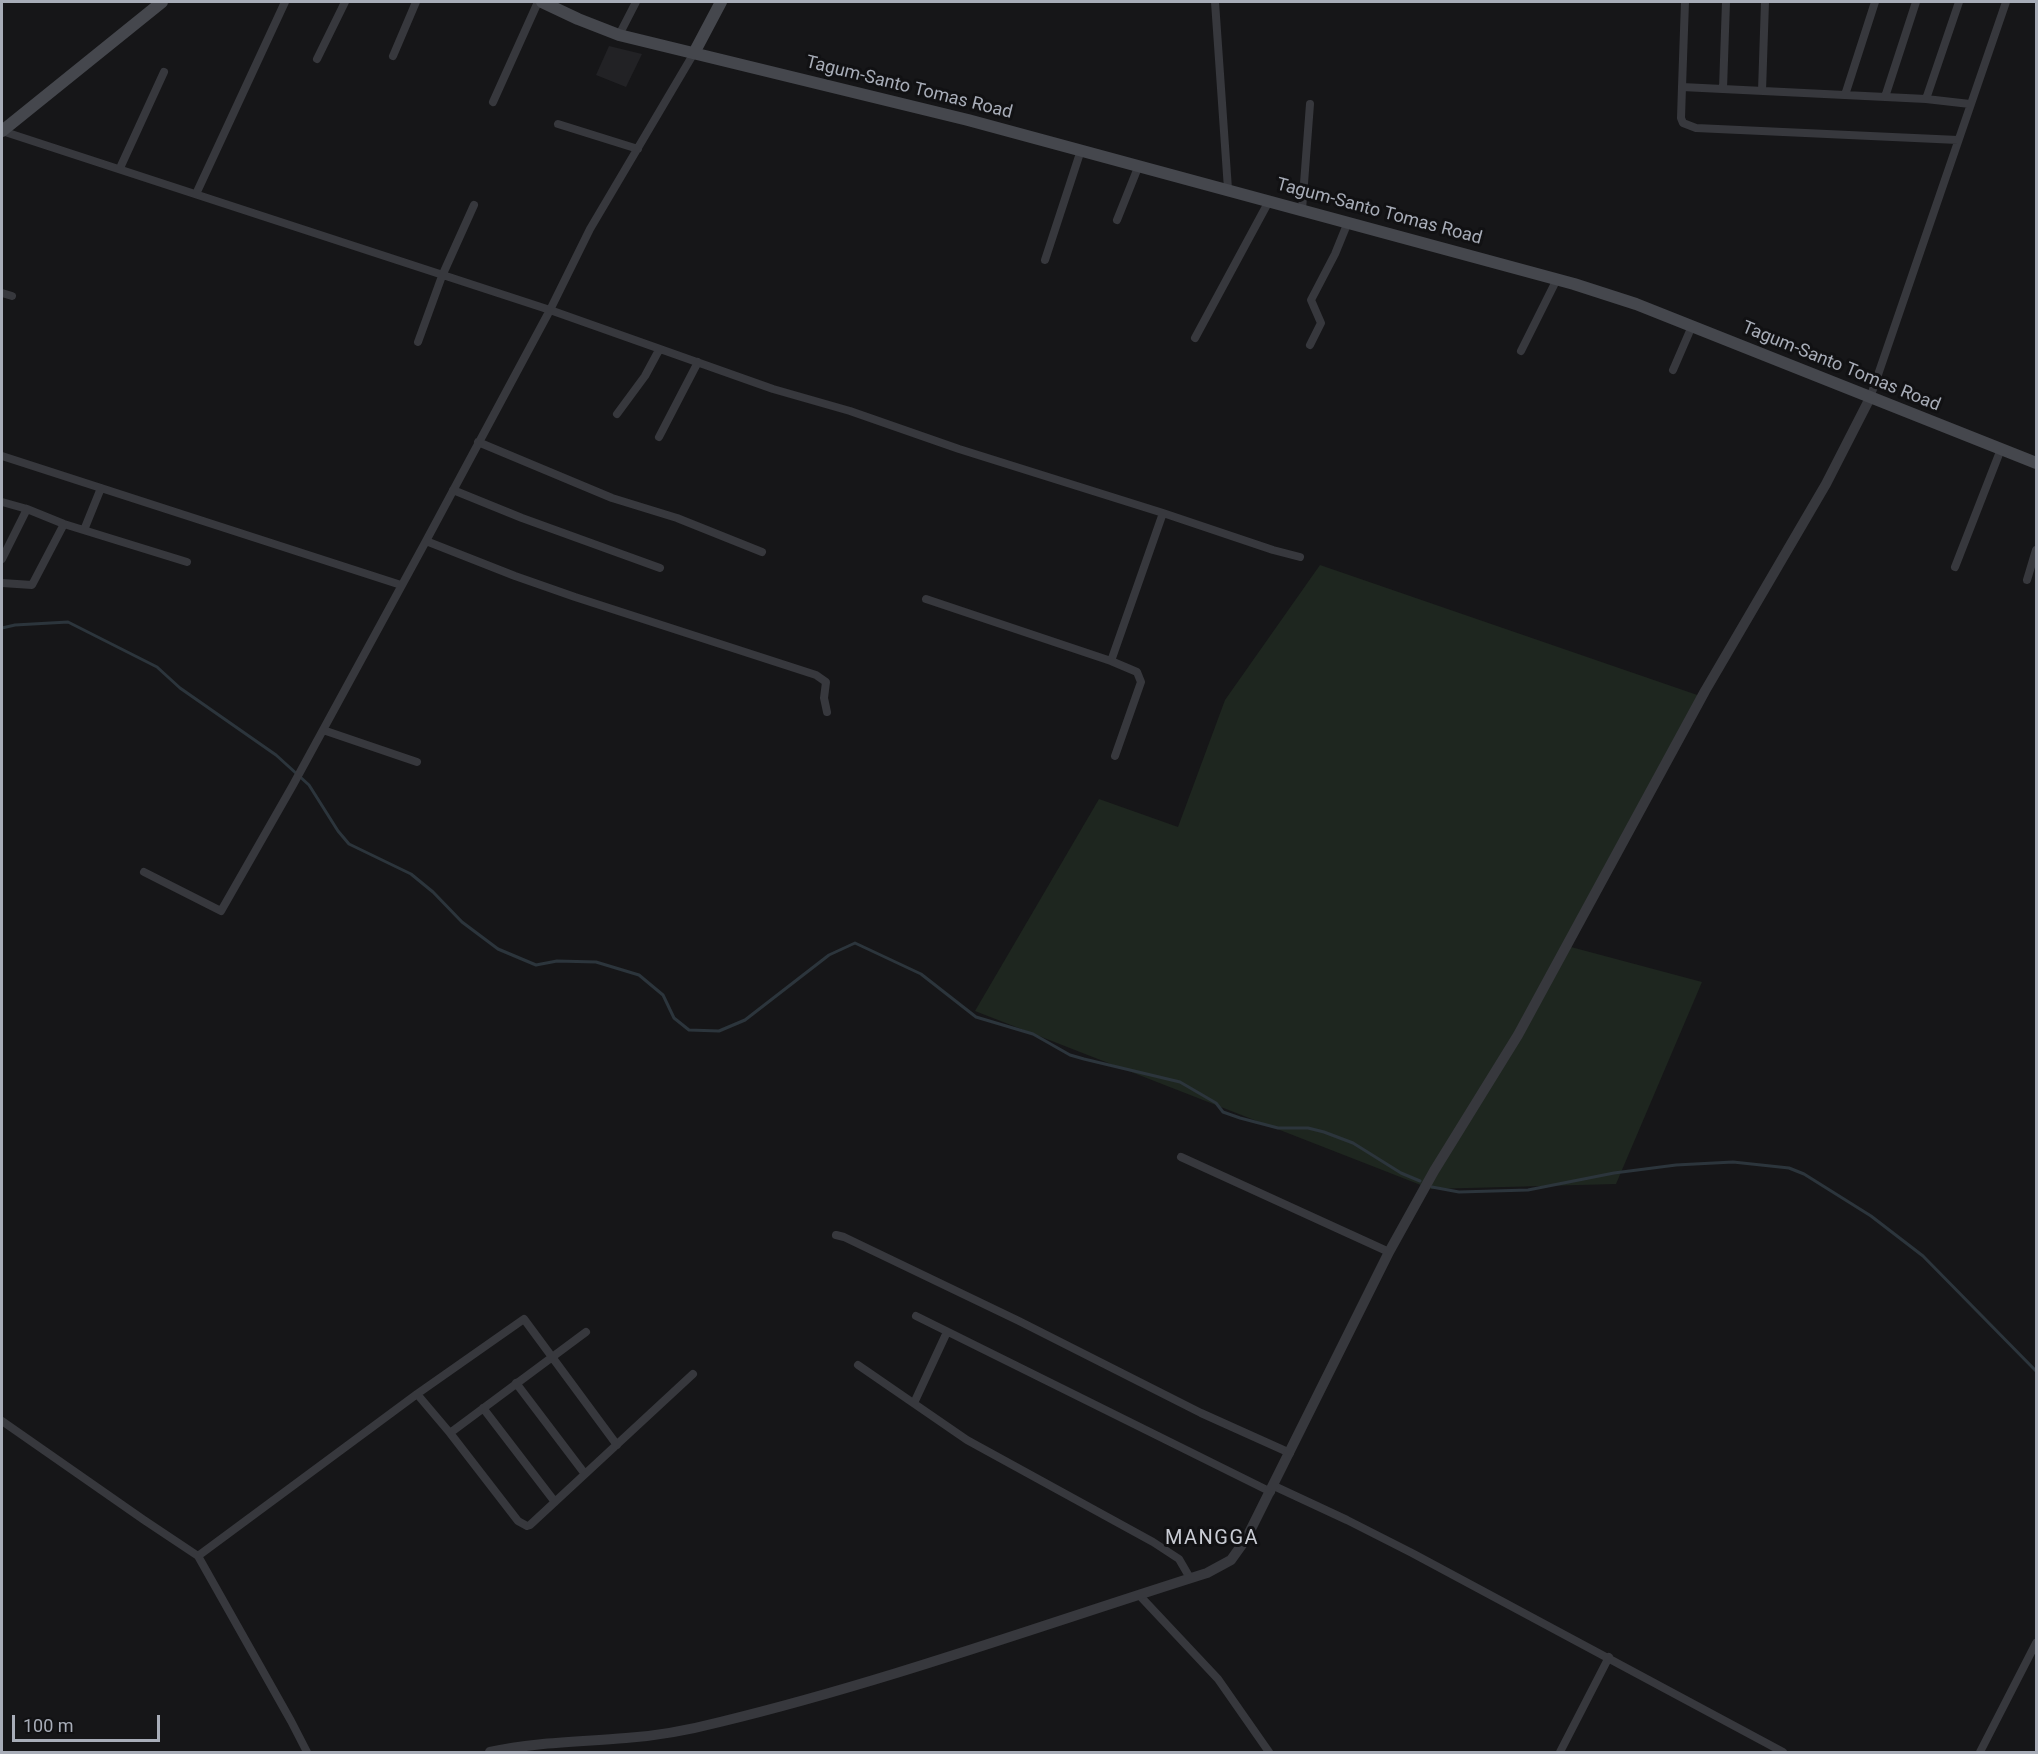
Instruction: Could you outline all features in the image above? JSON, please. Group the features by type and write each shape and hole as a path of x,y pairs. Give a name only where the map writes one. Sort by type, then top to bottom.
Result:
{"main road":[{"path":"2,131 162,2"},
{"name":"Tagum-Santo Tomas Road","path":"544,2 578,19 619,35 1139,165 1557,279 1636,304 2037,463"},
{"path":"694,53 721,2"}],"street":[{"path":"196,194 285,2"},
{"path":"317,59 345,2"},
{"path":"393,56 416,2"},
{"path":"493,102 544,2"},
{"path":"619,35 636,2"},
{"path":"1215,2 1227,189"},
{"path":"1685,2 1681,118 1683,123 1696,128 1958,140"},
{"path":"1723,89 1726,2"},
{"path":"1762,91 1765,2"},
{"path":"1845,95 1875,2"},
{"path":"1885,97 1916,2"},
{"path":"1926,99 1959,2"},
{"path":"490,1752 534,1744 650,1735 720,1723 897,1674 1140,1596 1207,1573 1231,1560 1246,1539 1272,1489 1389,1251 1434,1171 1518,1035 1700,701 1826,484 1870,398 2006,2"},
{"path":"144,872 221,911 293,785 426,541 550,310 590,229 694,53"},
{"path":"120,168 164,72"},
{"path":"1682,87 1926,99 1970,104"},
{"path":"1302,210 1310,104"},
{"path":"558,124 638,149"},
{"path":"2,131 550,310 773,389 1300,557"},
{"path":"1045,260 1081,150"},
{"path":"1117,220 1139,165"},
{"path":"1195,338 1269,201"},
{"path":"418,342 442,276 474,205"},
{"path":"1310,345 1321,323 1311,300 1335,254 1348,222"},
{"path":"1521,351 1557,279"},
{"path":"2,293 12,296"},
{"path":"1673,370 1692,327"},
{"path":"616,414 645,376 659,350"},
{"path":"659,437 698,362"},
{"path":"478,442 612,498 677,518 762,552"},
{"path":"1955,567 2001,449"},
{"path":"2,456 401,585"},
{"path":"84,530 101,488"},
{"path":"453,490 522,518 660,568"},
{"path":"2,502 187,562"},
{"path":"2,559 27,509"},
{"path":"1112,661 1163,513"},
{"path":"2,583 32,585 64,524"},
{"path":"426,541 575,597 816,675 826,682 824,698 827,712"},
{"path":"2026,580 2037,550"},
{"path":"926,599 1112,661 1137,672 1140,682 1115,756"},
{"path":"323,730 417,762"},
{"path":"1181,1157 1389,1251"},
{"path":"836,1235 1019,1321 1201,1413 1290,1453"},
{"path":"916,1316 1272,1489 1347,1520 1412,1552 1783,1752"},
{"path":"198,1556 417,1394 524,1319 617,1444"},
{"path":"450,1433 586,1332"},
{"path":"914,1403 947,1332"},
{"path":"858,1365 968,1440 1153,1542 1179,1559 1190,1578"},
{"path":"417,1394 522,1524 530,1526 693,1374"},
{"path":"516,1383 585,1474"},
{"path":"483,1408 555,1502"},
{"path":"2,1421 144,1521 198,1556 307,1752"},
{"path":"1140,1596 1218,1679 1269,1752"},
{"path":"1980,1752 2037,1644"},
{"path":"1560,1752 1609,1657"}],"shaded area":[{"path":"609,46 642,54 626,87 596,75"},
{"path":"1320,565 1706,698 1571,947 1702,982 1616,1184 1431,1189 975,1011 1099,799 1178,827 1225,700"}],"waterway":[{"path":"2,628 15,625 68,622 157,667 180,688 276,755 309,785 338,831 349,844 411,874 433,892 462,922 498,949 536,965 557,961 596,962 639,975 663,995 674,1018 689,1030 719,1031 745,1020 829,955 855,943 921,974 976,1017 1033,1034 1070,1055 1180,1082 1216,1103 1223,1112 1240,1118 1278,1128 1308,1128 1324,1132 1353,1143 1401,1173 1420,1181"},
{"path":"1432,1187 1459,1192 1528,1190 1614,1173 1676,1165 1733,1162 1789,1168 1804,1174 1871,1216 1923,1256 2036,1371"}],"district":[{"name":"MANGGA","path":"1212,1539"}]}
